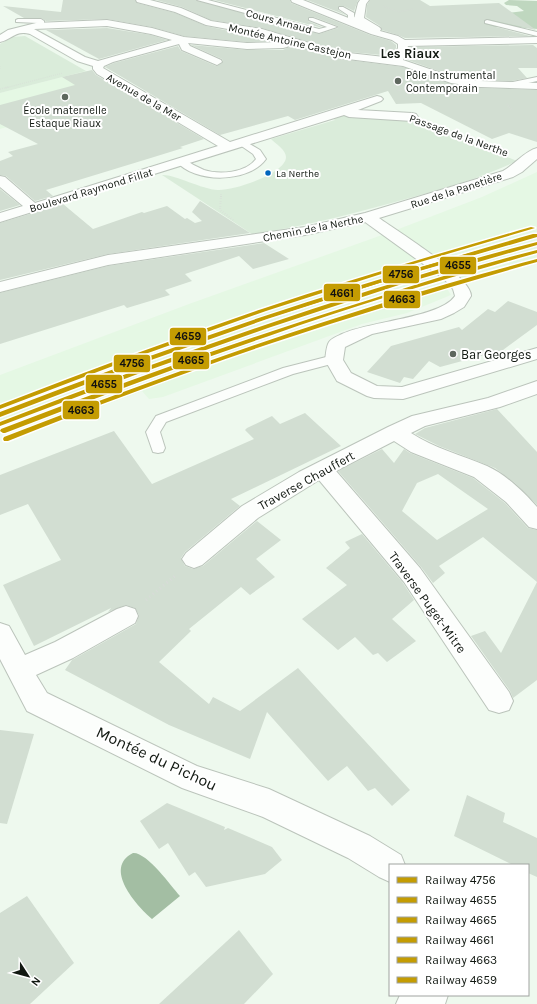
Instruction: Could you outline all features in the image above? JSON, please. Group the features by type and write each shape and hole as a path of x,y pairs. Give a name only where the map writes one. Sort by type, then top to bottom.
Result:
{"street":[{"name":"Montée Antoine Castejon","path":"140,0 178,10 209,23 262,32 340,55 401,51 419,67 451,80 470,83 537,86"},
{"path":"295,0 396,38 401,51 537,40"},
{"path":"365,0 360,9 359,19 383,34"},
{"path":"0,39 11,32 19,24 115,24 183,40 247,46 278,46 298,43"},
{"path":"19,24 81,59 99,64"},
{"path":"183,40 186,48 217,62"},
{"name":"Avenue de la Mer","path":"183,40 109,60 99,64 98,68 101,72 229,147"},
{"name":"Boulevard Raymond Fillat","path":"0,218 243,143 377,99"},
{"name":"Passage de la Nerthe","path":"341,112 412,117"},
{"name":"Rue de la Panetière","path":"368,217 508,174 517,169 532,156"},
{"path":"0,180 32,208"},
{"name":"Chemin de la Nerthe","path":"0,287 108,260 291,234 368,217 450,276 463,292 463,297 458,304 434,316 367,330 337,344 334,359"},
{"path":"334,359 344,377 374,392 403,393 537,353"},
{"name":"Traverse Chauffert","path":"194,559 250,512 322,469 395,432 419,421 493,403 537,387"},
{"path":"395,432 418,446 481,472 514,496 537,521"},
{"name":"Traverse Puget-Mitre","path":"322,469 412,575 499,701"},
{"path":"20,670 64,650 126,616"},
{"name":"Montée du Pichou","path":"0,634 37,702 192,778 269,804 359,847 389,865"},
{"path":"414,1004 429,996"}],"lane":[{"name":"Cours Arnaud","path":"200,0 319,31 334,28 311,19"},
{"path":"341,8 352,14 350,18 362,22"},
{"path":"487,22 537,34"},
{"path":"511,85 537,79"},
{"path":"181,161 193,169 206,173 221,175 238,173 254,167 259,163 261,158 257,152 243,143"},
{"path":"158,448 154,432 161,419 288,371 334,359"}],"path":[{"path":"386,7 401,12 413,9"},
{"path":"0,89 63,73"},
{"path":"0,86 4,88"},
{"name":"Passage de la Nerthe","path":"412,117 532,156"},
{"path":"221,190 220,210 239,224"},
{"path":"126,616 194,559"}],"shaded area":[{"path":"509,0 537,1 537,29 497,25 498,26 493,28 445,21 524,11 517,6 506,5 504,3"},
{"path":"25,36 86,71 0,93 0,44 12,37"},
{"name":"École maternelle Estaque Riaux","path":"86,71 137,101 53,114 0,129 0,93"},
{"path":"342,115 402,118 419,121 517,161 466,181 393,203 313,223 252,234 162,175 167,175 211,189 225,190 235,188 268,175 284,163 286,154 271,139 335,120 332,118"},
{"path":"537,172 537,259 472,279 462,278 452,273 441,277 446,283 446,287 451,295 407,313 362,324 163,397 149,399 142,391 76,416 33,420 0,434 0,375 189,304 396,230 482,197"},
{"path":"133,853 139,854 152,864 180,896 152,919 131,896 122,877 121,868 125,860"}],"building":[{"path":"63,0 135,0 137,3 175,13 206,26 275,41 247,42 184,36 152,27 107,19 46,21 41,18 24,18 3,6 61,12"},
{"path":"156,0 196,0 319,34 338,28 338,26 314,17 308,17 308,21 322,27 214,0 290,0 291,3 370,35 391,41 396,45 396,48 392,56 340,51 262,28 211,20 182,7"},
{"path":"307,0 358,0 354,11 344,6 338,6 338,10 346,15"},
{"path":"370,0 420,0 430,6 499,3 536,30 487,19 484,21 485,24 530,36 405,38 382,30 380,26 366,17 367,5"},
{"path":"107,28 151,35 167,40 99,59 46,30"},
{"path":"191,45 247,50 283,50 289,45 340,59 403,67 451,84 480,88 537,90 537,142 509,133 492,139 421,103 396,104 388,91 295,120 288,116 220,135 105,67 114,63 178,46 181,51 216,66 223,62 222,59"},
{"path":"533,45 537,48 537,68 518,68 527,78 512,81 480,80 453,76 405,59 409,47"},
{"path":"92,70 96,75 204,139 180,147 183,148 46,190 53,196 35,201 6,176 0,175 0,161 13,156 8,152 38,144 0,124 0,105 75,85 62,77"},
{"path":"0,189 20,205 0,211"},
{"path":"200,201 250,233 108,254 0,280 0,223 63,204 93,229 142,212 144,213 167,206 185,219 187,218 195,223 202,221 192,212"},
{"path":"264,243 289,259 253,269 239,256 185,274 192,281 165,290 170,295 127,308 124,305 0,344 0,293 108,266"},
{"path":"508,301 537,312 537,325 503,350 440,367 429,361 413,379 404,377 400,383 367,372 391,346 459,327 462,330 488,309 495,312"},
{"path":"497,409 537,452 537,505 515,483 495,468 439,446 415,434 425,428"},
{"path":"305,413 341,446 231,499 240,506 185,552 181,558 185,566 193,569 203,566 257,521 281,540 256,559 275,577 250,595 241,587 189,629 191,631 159,662 209,704 213,697 240,711 298,668 410,790 392,806 375,788 368,791 347,766 328,781 267,712 250,759 169,725 65,670 72,660 136,624 139,615 135,608 126,605 108,612 111,608 34,646 3,585 61,560 28,504 0,515 0,475 114,431 152,484 254,439 245,430 272,416 280,424"},
{"path":"382,449 394,463 404,449 410,453 473,478 505,503 528,528 537,530 537,582 483,537 439,566 445,573 433,583 338,471","holes":["438,474 488,509 437,540 402,511 417,483"]},
{"path":"362,534 403,583 414,600 392,619 416,641 387,662 378,653 373,655 355,637 338,650 302,619 347,585 326,568 350,548 345,542"},
{"path":"537,582 537,680 513,698 510,691 471,636 485,631 501,653"},
{"path":"0,730 34,734 7,824 0,823"},
{"path":"467,795 505,813 503,822 537,838 537,877 529,873 529,864 511,864 454,836"},
{"path":"167,803 225,827 224,830 228,828 272,847 282,860 265,874 206,887 195,872 189,876 168,843 159,849 140,821"},
{"path":"27,896 74,963 30,1004 0,1004 0,913"},
{"path":"239,930 273,974 244,1004 159,1004"}],"rail line":[{"name":"4659","path":"0,407 66,381 264,310 398,267 533,228"},
{"name":"4661","path":"0,415 132,365 265,318 399,275 535,235"},
{"name":"4756","path":"0,414 66,388 266,317 333,295 537,236"},
{"name":"4655","path":"0,424 132,373 266,326 401,283 537,243"},
{"name":"4665","path":"3,431 135,381 267,334 401,291 537,251"},
{"name":"4663","path":"6,439 137,389 269,342 402,299 537,260"}],"place":[{"name":"Pôle Instrumental Contemporain","path":"398,81"},
{"name":"École maternelle Estaque Riaux","path":"65,97"},
{"name":"La Nerthe","path":"268,173"},
{"name":"Bar Georges","path":"453,354"}],"district":[{"name":"Les Riaux","path":"410,53"}]}
